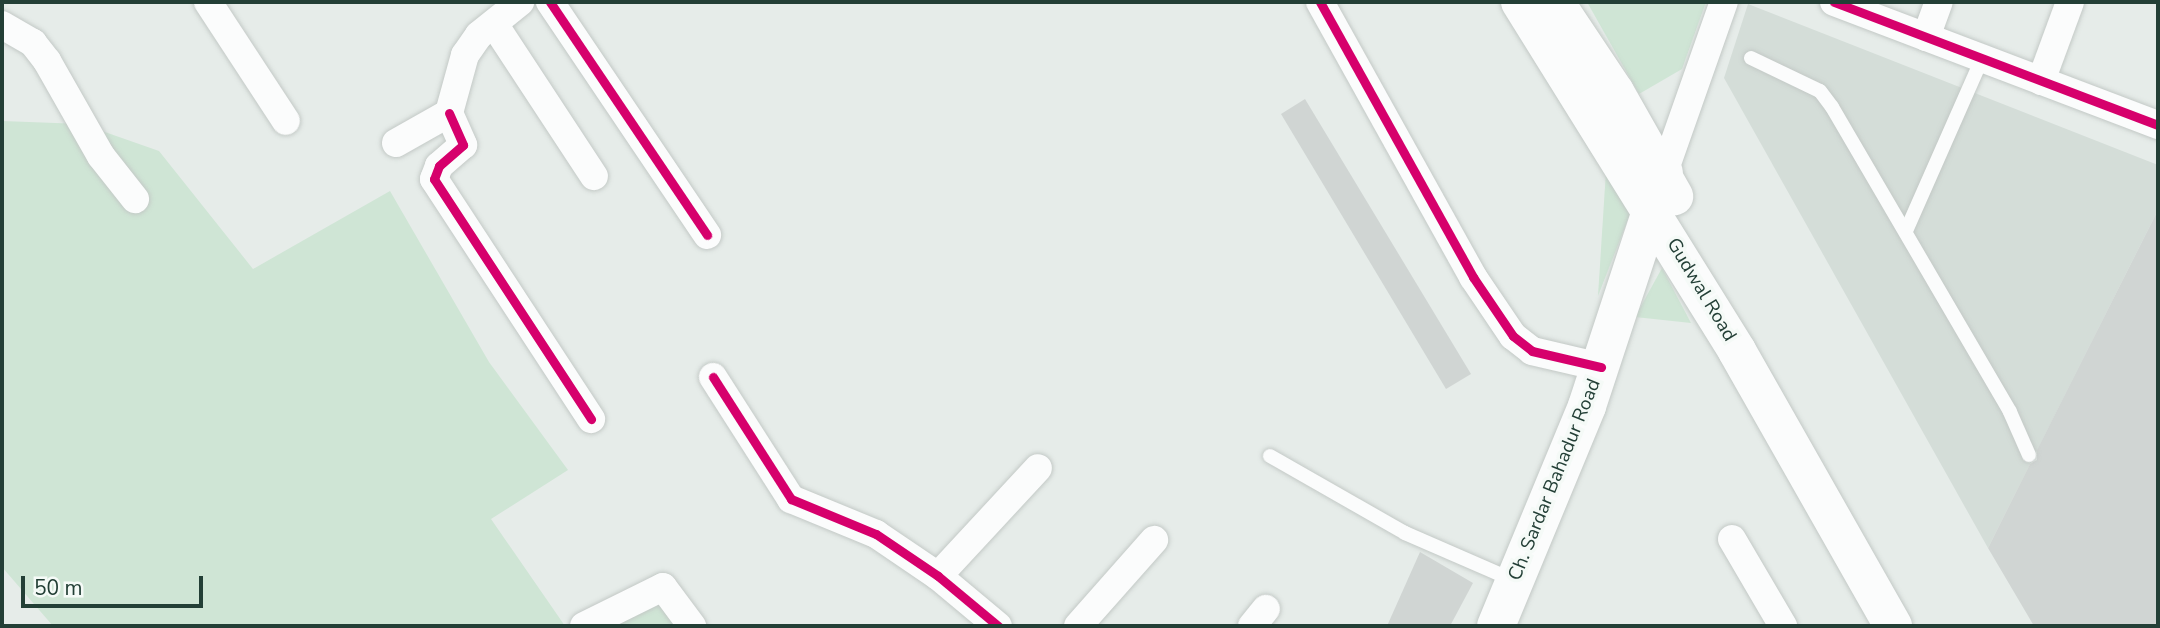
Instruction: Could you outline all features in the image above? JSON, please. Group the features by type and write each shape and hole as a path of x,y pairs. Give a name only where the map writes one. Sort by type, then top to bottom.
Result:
{"main road":[{"name":"Gudwal Road","path":"1520,2 1737,351"},
{"name":"Gudwal Road","path":"1555,2 1664,173 1737,351"},
{"name":"Ch. Sardar Bahadur Road","path":"1496,626 1601,367 1664,173"},
{"path":"1737,351 1893,626"}],"street":[{"path":"208,2 286,121"},
{"path":"520,2 494,24 466,55 449,113 463,145 439,166 434,179 591,419"},
{"path":"550,2 707,235"},
{"path":"1320,2 1473,277 1513,336 1532,351 1601,367"},
{"path":"1664,173 1724,2"},
{"path":"1834,2 2158,125"},
{"path":"1926,37 1939,2"},
{"path":"2041,81 2070,2"},
{"path":"494,24 594,176"},
{"path":"2,25 33,43 47,61 101,156 135,199"},
{"path":"396,143 449,113"},
{"path":"713,377 791,499 876,534 939,576 998,626"},
{"path":"939,576 1038,468"},
{"path":"1732,539 1783,626"},
{"path":"1078,626 1154,540"},
{"path":"584,626 663,587 692,626"}],"lane":[{"path":"1751,58 1820,91 1906,231 2010,412 2029,455"},
{"path":"1906,231 1982,59"},
{"path":"1270,456 1405,533 1515,581"}],"shaded area":[{"path":"1748,4 2158,165 2158,210 1988,548 1724,78"}],"green space":[{"path":"1587,2 1706,2 1682,69 1639,94"},
{"path":"2,121 82,124 159,151 253,269 390,191 489,362 568,470 491,519 565,626 53,626 2,567"},
{"path":"1606,171 1632,209 1598,296"},
{"path":"1662,268 1691,323 1635,317"},
{"path":"662,600 680,626 600,626"}],"building":[{"path":"1305,99 1471,374 1446,389 1281,114"},
{"path":"2158,210 2158,626 2034,626 1988,548 2030,464 2037,460 2037,450"},
{"path":"1420,552 1473,583 1450,626 1387,626"}],"cycle path":[{"path":"550,2 707,235"},
{"path":"1320,2 1473,277 1513,336 1532,351 1601,367"},
{"path":"1834,2 2158,125"},
{"path":"449,113 463,145 439,166 434,179 591,419"},
{"path":"713,377 791,499 876,534 938,576 998,626"}]}
